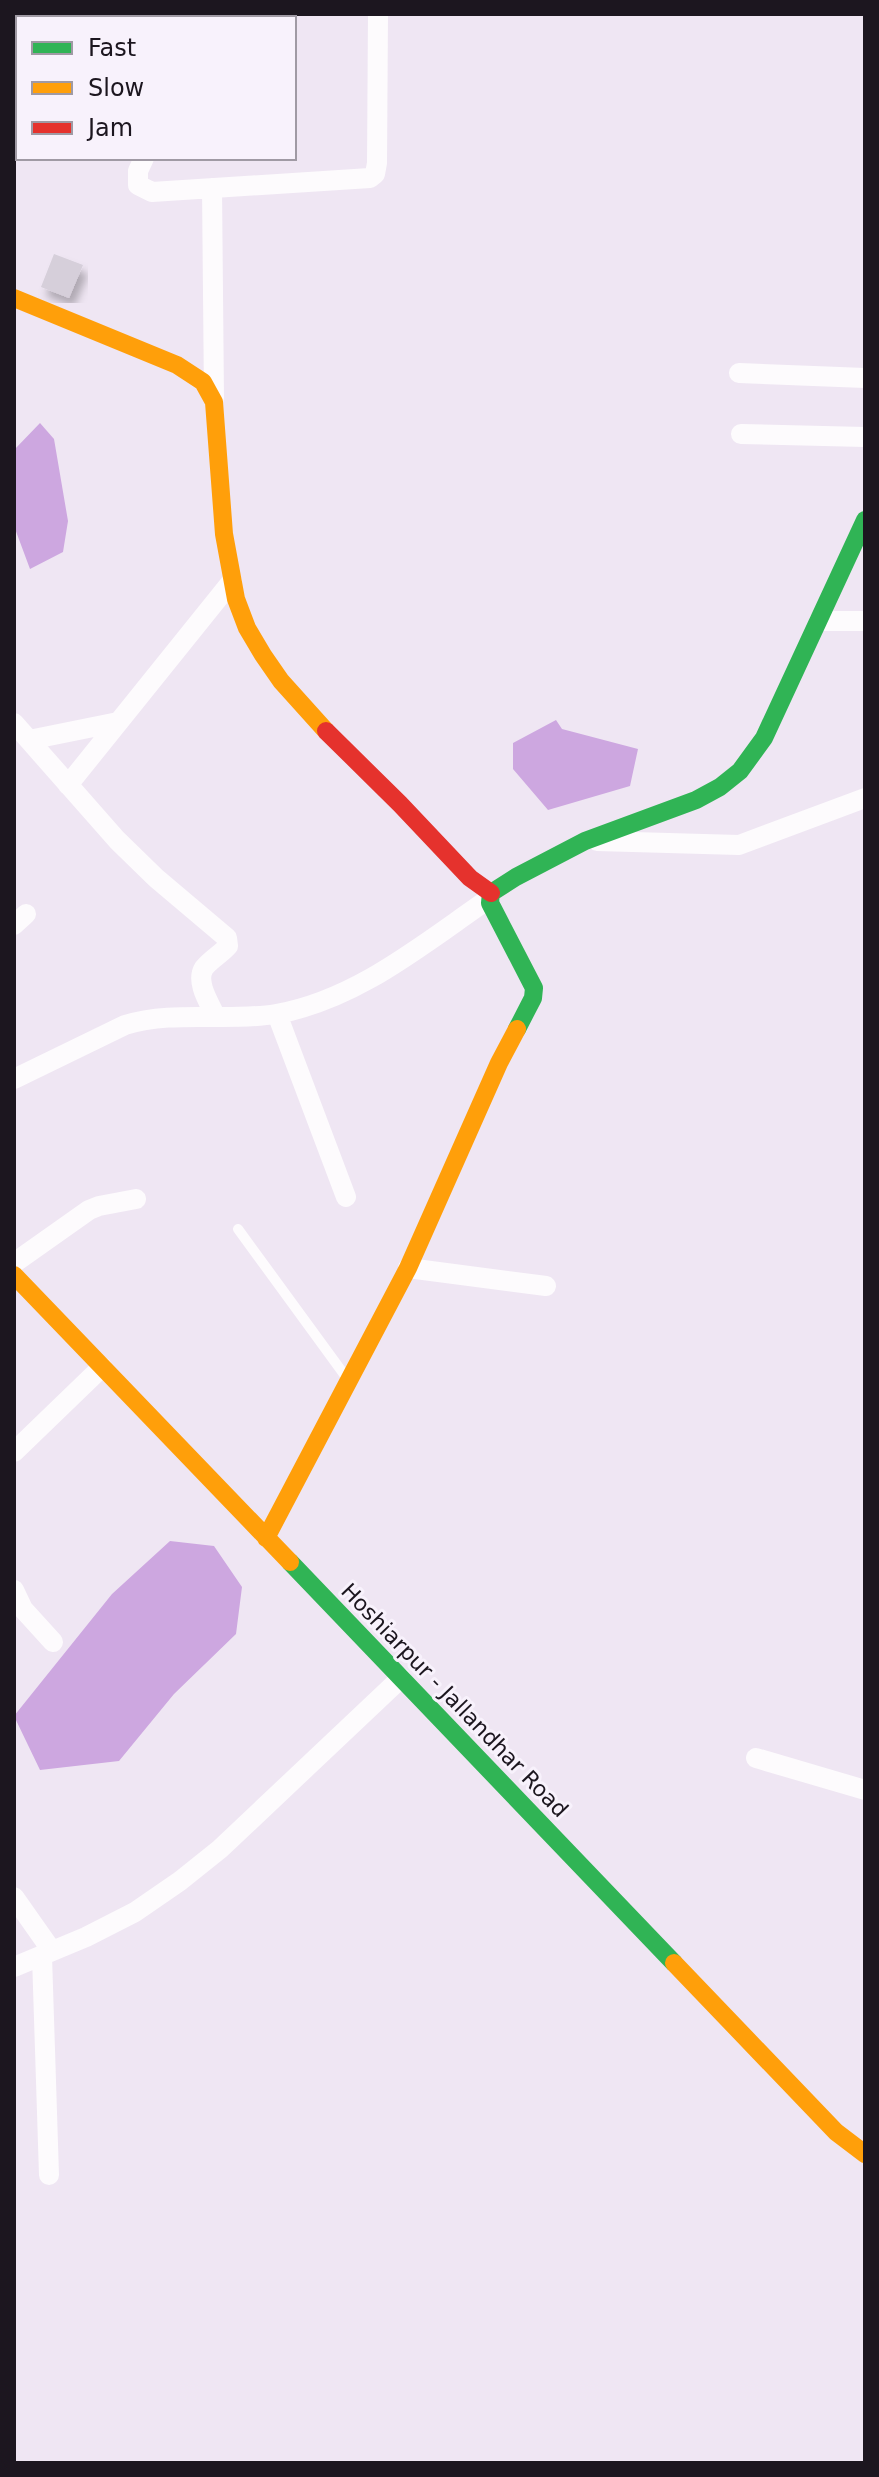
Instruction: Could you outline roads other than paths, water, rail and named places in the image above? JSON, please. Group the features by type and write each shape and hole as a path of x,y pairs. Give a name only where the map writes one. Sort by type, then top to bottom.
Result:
{"main road":[{"path":"14,298 177,365 203,382 214,402 226,556 237,600 248,627 263,654 299,702 490,896 534,988 533,998 499,1063 408,1268 266,1538"},
{"path":"490,896 516,877 585,841 696,800 740,771 764,738 865,520"},
{"name":"Hoshiarpur - Jallandhar Road","path":"14,1275 836,2132 865,2154"}],"street":[{"path":"143,160 136,179 142,189 152,192 370,178 375,174 377,163 378,14"},
{"path":"212,188 214,402"},
{"path":"739,373 865,378"},
{"path":"741,434 865,437"},
{"path":"68,785 232,581"},
{"path":"819,621 865,621"},
{"path":"29,740 118,722"},
{"path":"14,723 103,825 146,868 227,938 228,946 208,964 202,974 203,986 216,1017"},
{"path":"585,841 739,845 865,798"},
{"path":"14,1079 125,1025 153,1018 277,1014 329,999 349,990 490,896"},
{"path":"277,1014 346,1197"},
{"path":"14,1263 89,1210 136,1199"},
{"path":"408,1268 546,1286"},
{"path":"14,1452 102,1367"},
{"path":"14,1590 23,1609 53,1642"},
{"path":"14,1967 86,1937 135,1912 180,1881 232,1838 401,1678"},
{"path":"756,1758 865,1790"},
{"path":"14,1897 47,1954 49,2175"}],"lane":[{"path":"238,1229 349,1382"}]}
